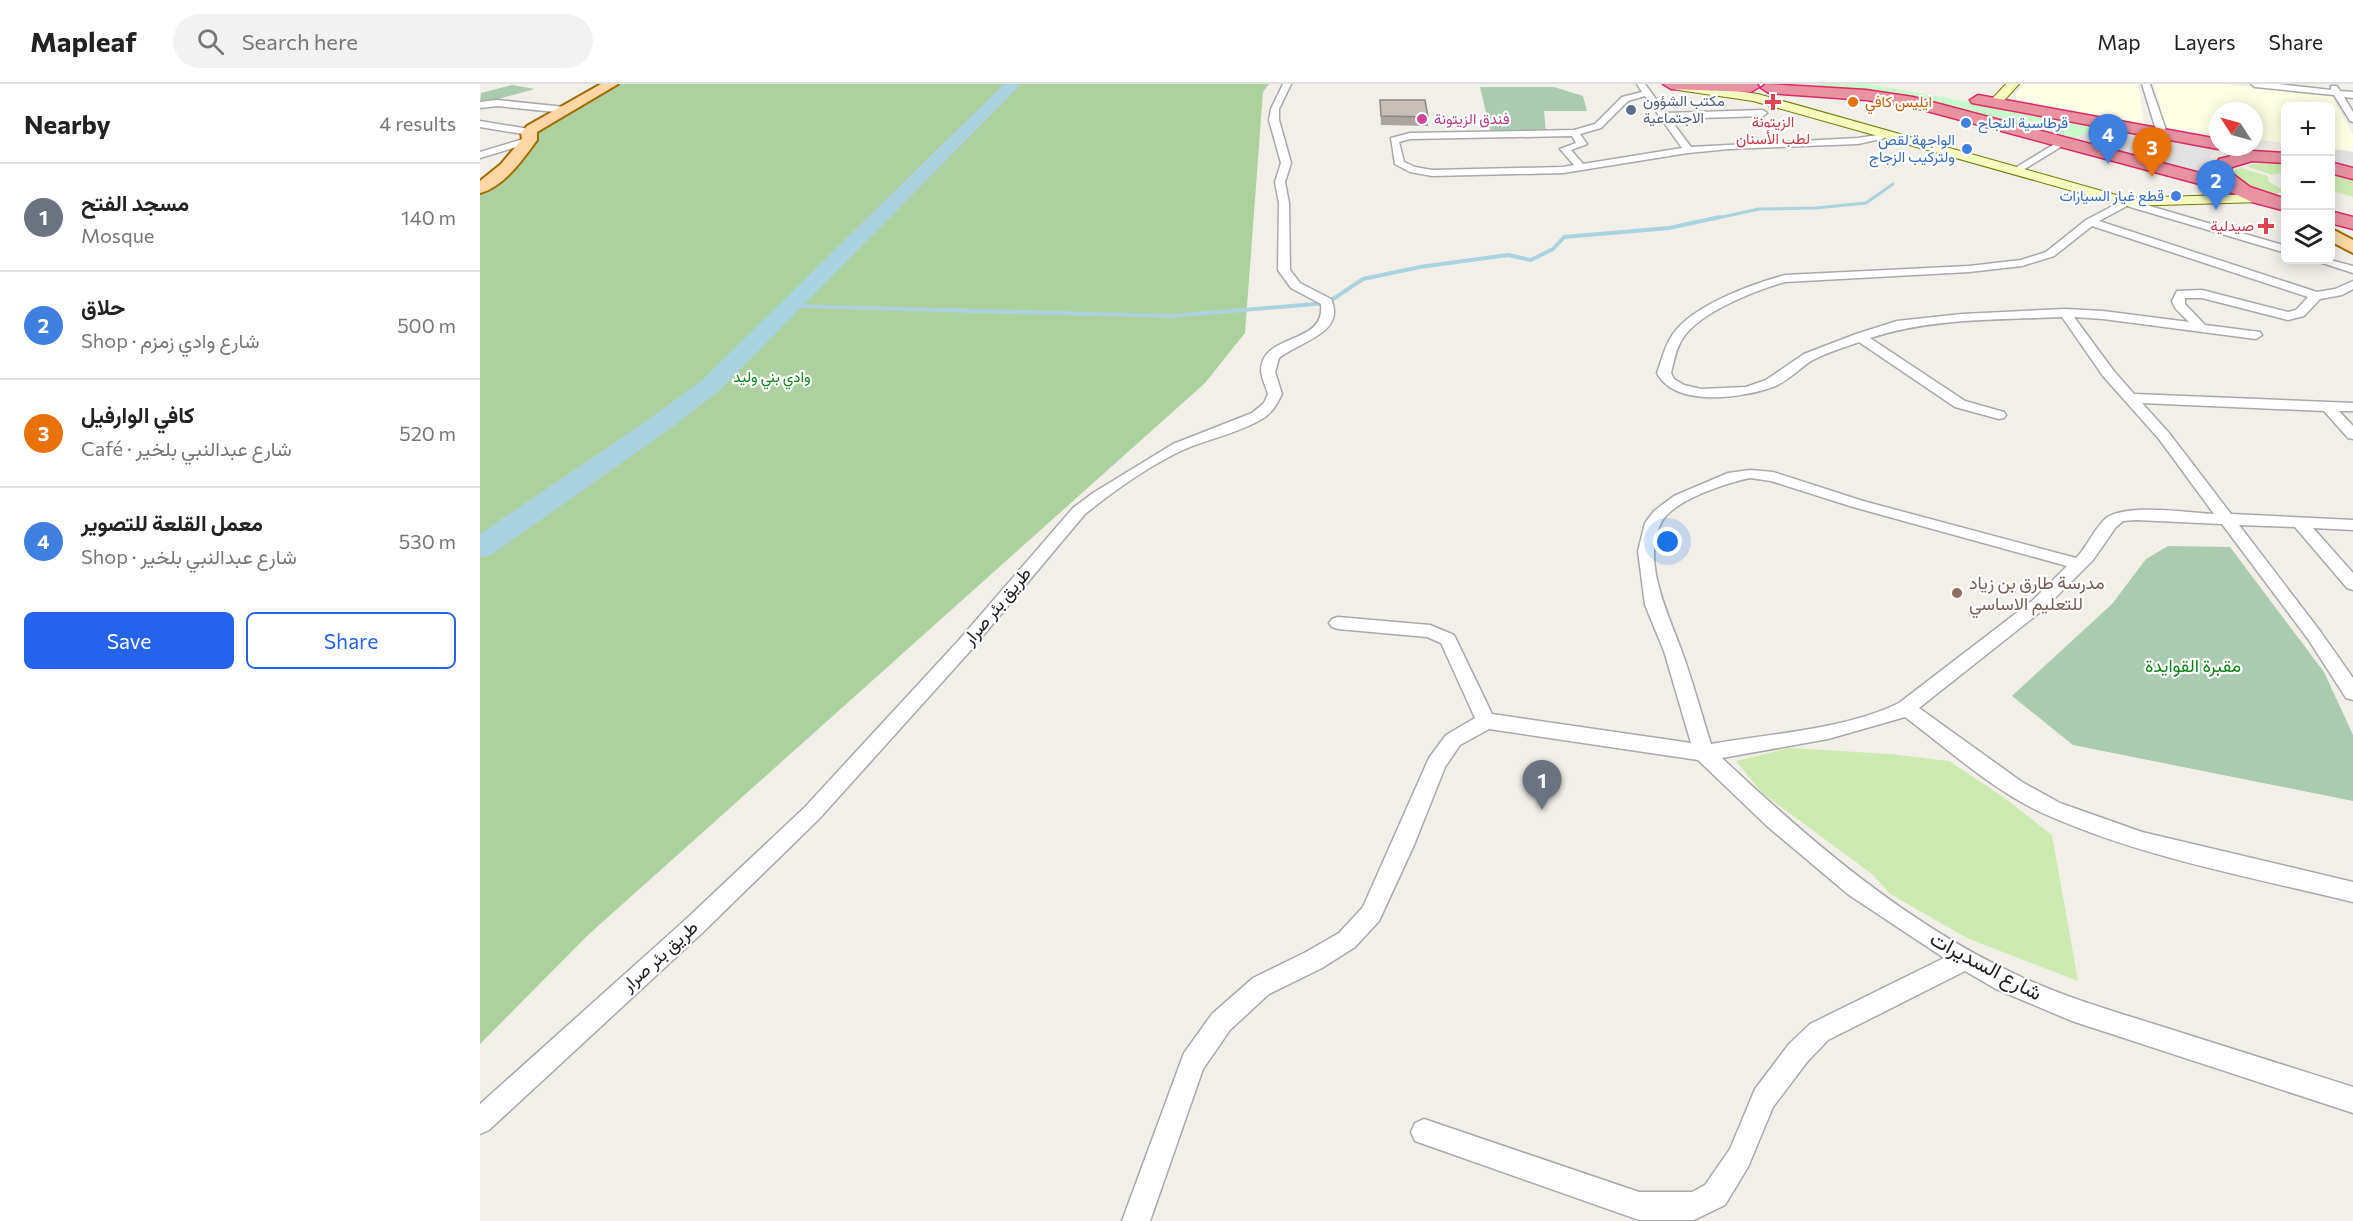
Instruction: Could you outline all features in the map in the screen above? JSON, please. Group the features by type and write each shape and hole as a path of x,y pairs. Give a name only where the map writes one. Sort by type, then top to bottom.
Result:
{"highway":[{"path":"1671,84 1769,88 1898,99 2243,190 2281,205"},
{"path":"1733,84 1751,87"},
{"path":"1769,88 1800,84"},
{"path":"1896,84 1941,93"},
{"path":"1962,97 2209,142"},
{"path":"2263,153 2281,156"},
{"path":"2243,190 2224,177 2221,167 2225,163 2252,156 2281,157"},
{"path":"2335,167 2353,172"},
{"path":"2335,212 2353,212"},
{"path":"2335,218 2353,224"}],"main road":[{"path":"480,188 499,175 530,136 565,110 611,84"},
{"path":"1671,84 1754,97 2126,202 2264,199"},
{"path":"1989,102 2000,84"},
{"path":"1989,102 2013,84"},
{"path":"2335,235 2353,248"}],"street":[{"name":"طريق بئر صرار","path":"480,1121 692,928 812,813 964,645 1079,511 1156,459 1178,447 1257,416 1270,405 1275,394 1268,369 1271,360 1278,351 1324,326 1329,315 1327,302 1285,276 1284,214 1280,182 1286,162 1274,120 1275,109 1287,84"},
{"path":"1640,84 1666,116 1688,150"},
{"path":"2146,84 2162,133"},
{"path":"2255,84 2353,95"},
{"path":"2331,84 2353,119"},
{"path":"1648,93 1625,99 1598,126 1575,133 1410,136 1394,140 1400,164 1413,170 1432,173 1541,171 1688,150 1729,146 1858,141 1890,136"},
{"path":"480,105 496,103 565,110"},
{"path":"1666,116 1763,113"},
{"path":"480,124 530,136"},
{"path":"1575,133 1582,144 1565,148 1581,167"},
{"path":"480,155 530,136"},
{"path":"2015,171 2061,143"},
{"path":"480,144 500,149"},
{"path":"2256,335 2065,313 2029,313 1897,326 1860,337 1809,357 1771,383 1747,391 1701,393 1679,388 1668,381 1664,373 1679,334 1690,323 1708,311 1773,281 1970,269 2022,263 2050,254 2090,222 2126,202 2281,248"},
{"path":"2090,222 2316,296 2338,292 2353,285"},
{"path":"2333,264 2353,270"},
{"path":"2201,328 2179,305 2181,294 2202,294 2288,316 2300,314 2316,296"},
{"path":"2065,313 2108,373 2164,436 2314,635 2353,693"},
{"path":"1860,337 1960,404 1999,415"},
{"path":"2131,398 2353,407"},
{"path":"2328,407 2353,435"},
{"path":"1704,753 1673,651 1654,605 1647,567 1646,550 1653,523 1660,514 1679,499 1728,478 1750,474 1773,477 1858,504 2079,564"},
{"path":"1136,1221 1194,1062 1221,1022 1261,986 1314,960 1347,940 1371,914 1403,845 1436,764 1453,740 1486,721 1704,753 1828,732 1890,716 1906,708 2038,605 2087,556 2110,523 2119,517 2136,515 2353,525"},
{"path":"2300,523 2353,584"},
{"path":"1338,622 1430,631 1448,639 1465,680 1486,721"},
{"path":"1906,708 2015,788 2053,809 2142,841 2353,892"},
{"name":"شارع السديرات","path":"1704,753 1773,820 1857,888 1928,937 2004,981 2072,1009 2353,1100"},
{"path":"1424,1132 1639,1206 1694,1206 1715,1195 1738,1158 1764,1098 1798,1053 1819,1032 1966,959"}],"shaded area":[{"path":"2025,84 2138,84 2144,124 2011,98"},
{"path":"2155,84 2225,84 2332,97 2335,102 2281,102 2281,142 2263,140 2263,102 2209,102 2209,133 2165,128"},
{"path":"2335,102 2353,135 2353,151 2335,149"},
{"path":"2100,125 2209,145 2209,156 2211,156 2199,175 2069,141"},
{"path":"2335,150 2353,152 2353,167 2335,164"}],"green space":[{"name":"وادي بني وليد","path":"620,84 1269,84 1263,92 1245,333 1205,383 587,936 480,1044 480,189 527,136"},
{"path":"1819,84 1868,84 2100,125 2069,141 1942,107 1815,87"},
{"path":"512,85 535,89 480,104 481,93"},
{"path":"1480,87 1554,87 1583,96 1587,111 1544,111 1546,132 1491,133"},
{"path":"2265,162 2281,162 2281,174 2272,175 2246,166"},
{"path":"2241,168 2268,176 2269,182 2281,188 2281,192 2266,195 2255,191 2240,182 2233,174 2235,169"},
{"path":"2335,174 2353,180 2353,197 2335,192"},
{"name":"مقبرة القوايدة","path":"2168,546 2230,547 2324,672 2353,735 2353,801 2073,745 2012,696 2112,604 2146,559"},
{"path":"1789,748 1890,754 1949,761 2002,796 2052,835 2078,981 1969,939 1890,894 1872,874 1762,793 1736,761"}],"building":[{"path":"1380,100 1425,100 1428,117 1381,116"}],"waterway":[{"name":"وادي بني وليد","path":"480,548 658,425 711,385 1013,84"},
{"path":"1713,219 1759,209 1816,208 1866,203 1893,184"},
{"path":"792,306 1172,316 1327,303 1363,279 1420,267 1508,255 1531,260 1553,249 1564,237 1669,228 1720,217"}],"place":[{"name":"الزيتونة لطب الأسنان","path":"1773,102"},
{"name":"ايليس كافي","path":"1853,102"},
{"name":"مكتب الشؤون الاجتماعية","path":"1631,110"},
{"name":"فندق الزيتونة","path":"1422,119"},
{"name":"قرطاسية النجاح","path":"1966,123"},
{"name":"الواجهة لقص ولتركيب الزجاج","path":"1967,149"},
{"name":"معمل القلعة للتصوير","path":"2108,164"},
{"name":"كافي الوارفيل","path":"2152,177"},
{"name":"قطع غيار السيارات","path":"2176,196"},
{"name":"حلاق","path":"2216,210"},
{"name":"صيدلية","path":"2266,226"},
{"name":"مدرسة طارق بن زياد للتعليم الاساسي","path":"1957,593"},
{"name":"مسجد الفتح","path":"1542,810"}]}
